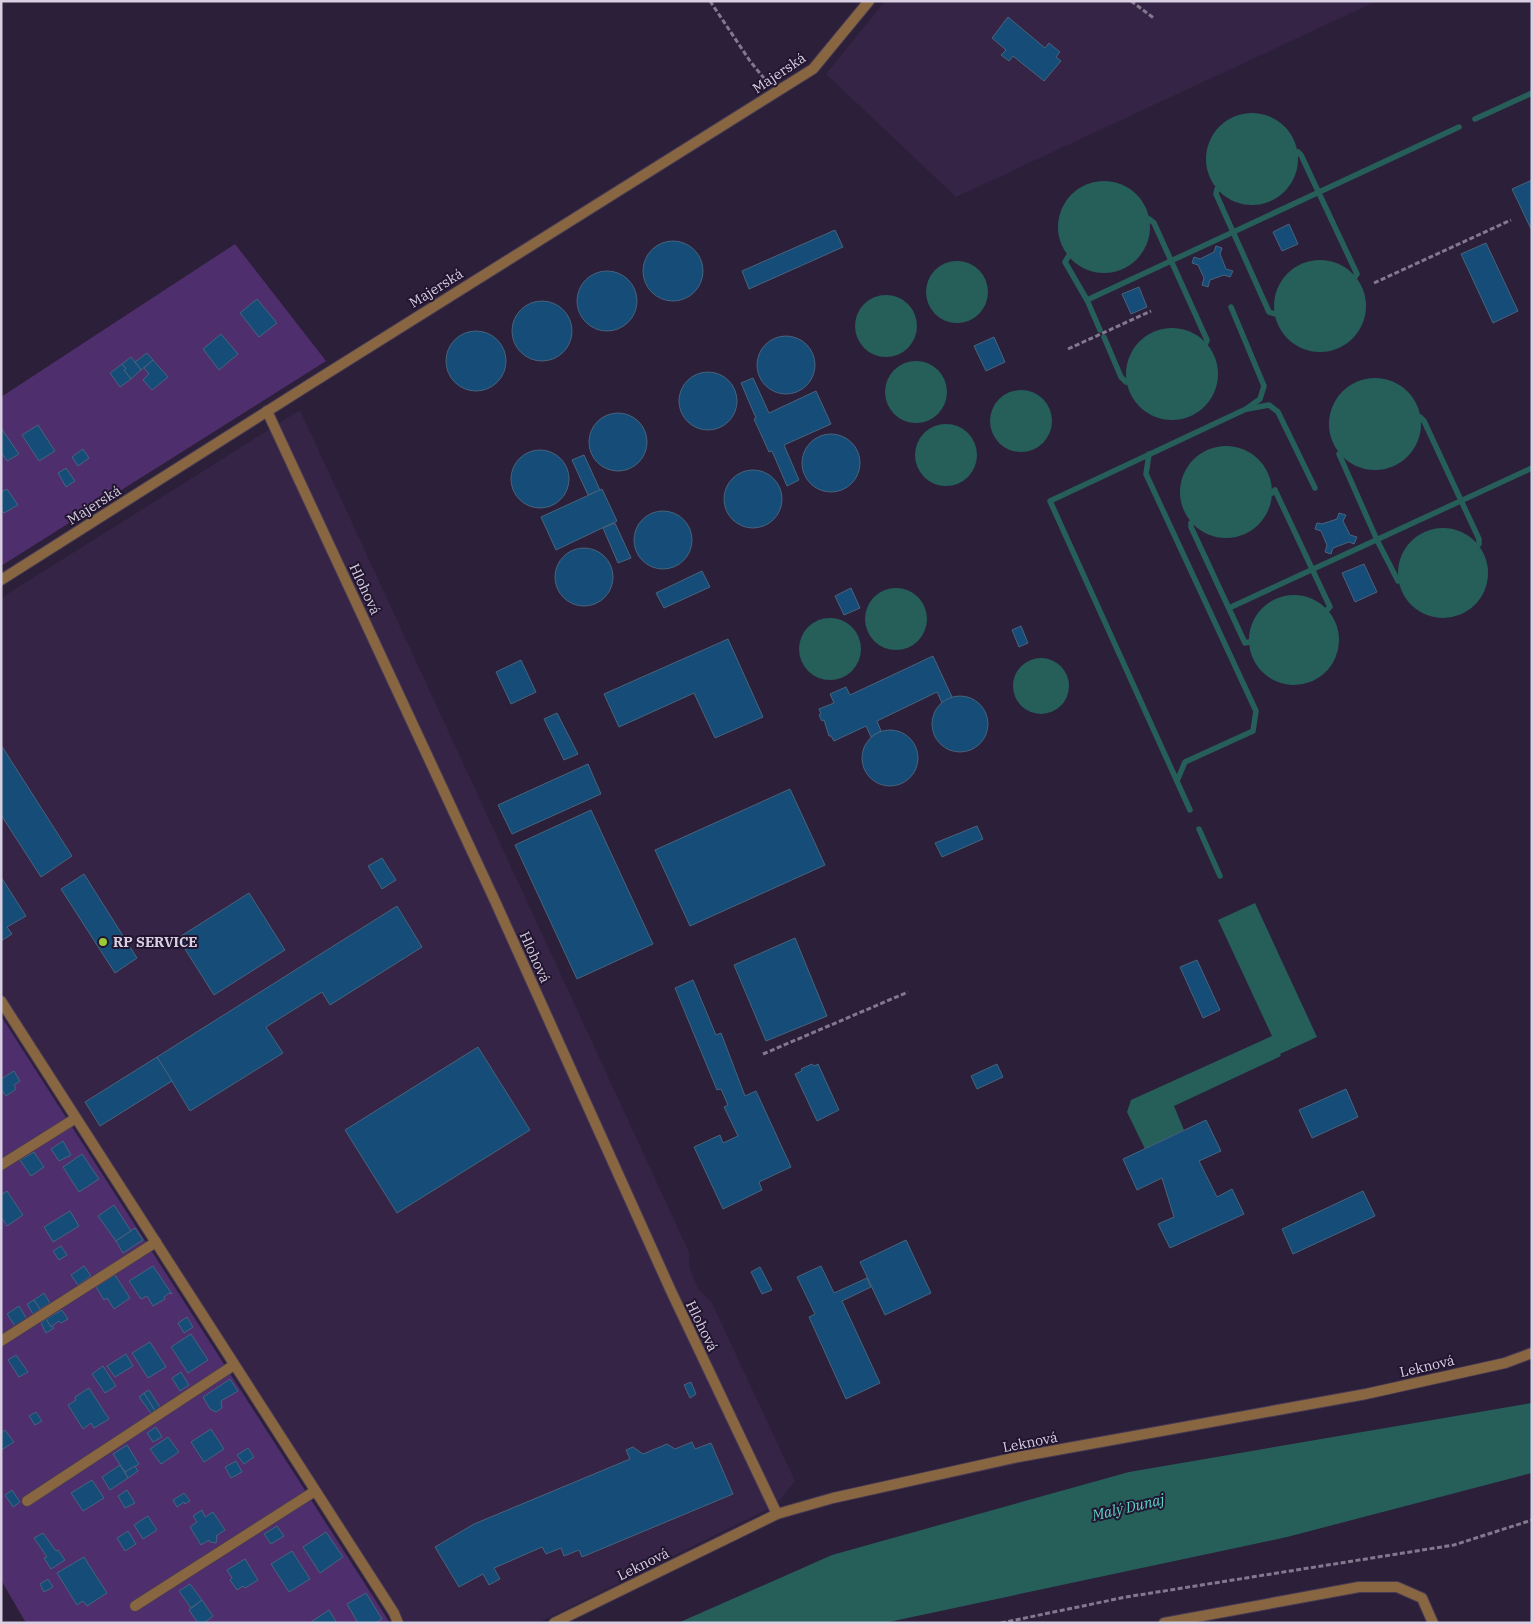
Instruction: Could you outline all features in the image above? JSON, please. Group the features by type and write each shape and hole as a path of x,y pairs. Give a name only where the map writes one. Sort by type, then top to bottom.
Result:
{"street":[{"name":"Majerská","path":"1,580 813,69 869,1"},
{"name":"Hlohová","path":"267,411 495,901 671,1291 777,1514"},
{"path":"1,1001 394,1613 398,1623"},
{"path":"1,1165 76,1118"},
{"path":"1,1341 156,1242"},
{"name":"Leknová","path":"554,1623 777,1514 833,1498 1018,1457 1366,1394 1504,1363 1532,1353"},
{"path":"27,1501 234,1365"},
{"path":"135,1606 316,1491"},
{"path":"1164,1623 1359,1587 1397,1587 1422,1598 1433,1623"}],"path":[{"path":"710,1 750,61 775,93"},
{"path":"1131,1 1155,19"},
{"path":"1374,283 1511,220"},
{"path":"1068,349 1151,311"},
{"path":"763,1054 908,992"},
{"path":"1001,1623 1126,1597 1454,1545 1532,1520"}],"shaded area":[{"path":"885,1 1377,1 956,197 826,74"},
{"path":"235,244 326,361 1,566 1,397"},
{"path":"300,410 689,1252 689,1268 699,1290 711,1301 795,1481 776,1505 538,1623 405,1623 1,993 1,598"},
{"path":"1,1016 390,1623 26,1623 1,1580"}],"water":[{"path":"1252,113 1270,116 1285,126 1295,141 1298,159 1295,177 1285,192 1270,202 1252,205 1234,202 1219,192 1209,177 1206,159 1209,141 1219,126 1234,116"},
{"path":"1104,181 1121,185 1136,195 1146,210 1150,227 1146,244 1136,259 1121,269 1104,273 1087,269 1072,259 1062,244 1058,227 1062,210 1072,195 1087,185"},
{"path":"1320,260 1337,264 1352,274 1362,289 1366,306 1362,323 1352,338 1337,348 1320,352 1303,348 1288,338 1278,323 1274,306 1278,289 1288,274 1303,264"},
{"path":"957,261 969,264 979,270 985,280 988,292 985,304 979,314 969,320 957,323 945,320 935,314 929,304 926,292 929,280 935,270 945,264"},
{"path":"886,295 898,298 908,304 914,314 917,326 914,338 908,348 898,354 886,357 874,354 864,348 858,338 855,326 858,314 864,304 874,298"},
{"path":"1172,328 1190,332 1204,342 1214,356 1218,374 1214,392 1204,406 1190,416 1172,420 1154,416 1140,406 1130,392 1126,374 1130,356 1140,342 1154,332"},
{"path":"916,361 928,364 938,370 944,380 947,392 944,404 938,414 928,420 916,423 904,420 894,414 888,404 885,392 888,380 894,370 904,364"},
{"path":"1375,378 1392,382 1407,392 1417,407 1421,424 1417,441 1407,456 1392,466 1375,470 1358,466 1343,456 1333,441 1329,424 1333,407 1343,392 1358,382"},
{"path":"1021,390 1033,393 1043,399 1049,409 1052,421 1049,433 1043,443 1033,449 1021,452 1009,449 999,443 993,433 990,421 993,409 999,399 1009,393"},
{"path":"946,424 958,427 968,433 974,443 977,455 974,467 968,477 958,483 946,486 934,483 924,477 918,467 915,455 918,443 924,433 934,427"},
{"path":"1226,446 1244,449 1259,459 1269,474 1272,492 1269,510 1259,525 1244,535 1226,538 1208,535 1193,525 1183,510 1180,492 1183,474 1193,459 1208,449"},
{"path":"1443,528 1460,531 1475,541 1485,556 1488,573 1485,590 1475,605 1460,615 1443,618 1426,615 1411,605 1401,590 1398,573 1401,556 1411,541 1426,531"},
{"path":"896,588 908,591 918,597 924,607 927,619 924,631 918,641 908,647 896,650 884,647 874,641 868,631 865,619 868,607 874,597 884,591"},
{"path":"1294,595 1311,599 1326,608 1335,623 1339,640 1335,657 1326,672 1311,681 1294,685 1277,681 1262,672 1253,657 1249,640 1253,623 1262,608 1277,599"},
{"path":"830,618 842,621 852,627 858,637 861,649 858,661 852,671 842,677 830,680 818,677 808,671 802,661 799,649 802,637 808,627 818,621"},
{"path":"1041,658 1052,660 1061,666 1067,675 1069,686 1067,697 1061,706 1052,712 1041,714 1030,712 1021,706 1015,697 1013,686 1015,675 1021,666 1030,660"},
{"path":"1255,903 1317,1037 1174,1106 1184,1130 1145,1149 1127,1112 1131,1100 1272,1036 1218,920"},
{"name":"Malý Dunaj","path":"1532,1403 1532,1473 1287,1537 884,1623 678,1623 832,1555 1129,1472"}],"building":[{"path":"1008,17 1045,48 1049,43 1060,52 1056,57 1061,61 1044,81 1013,56 1009,61 1001,55 1006,50 992,38"},
{"path":"1532,180 1532,231 1512,189"},
{"path":"1289,224 1298,244 1282,251 1273,232"},
{"path":"835,230 843,247 749,289 742,271"},
{"path":"673,241 690,246 698,254 703,271 698,288 690,296 673,301 656,296 648,288 643,271 648,254 656,246"},
{"path":"1486,243 1518,311 1493,323 1461,254"},
{"path":"1216,246 1222,248 1220,254 1226,269 1233,271 1230,277 1224,275 1210,280 1208,287 1202,285 1204,278 1198,265 1192,263 1194,257 1200,259 1214,252"},
{"path":"607,271 624,276 632,284 637,301 632,318 624,326 607,331 590,326 582,318 577,301 582,284 590,276"},
{"path":"1139,287 1147,307 1131,314 1122,294"},
{"path":"257,299 277,323 259,337 240,313"},
{"path":"542,301 558,306 563,310 567,315 572,331 567,347 563,352 558,356 542,361 526,356 521,352 517,347 512,331 517,315 521,310 526,306"},
{"path":"476,331 493,336 501,344 506,361 501,378 493,386 476,391 459,386 451,378 446,361 451,344 459,336"},
{"path":"221,334 238,354 219,370 203,349"},
{"path":"786,336 797,338 810,349 815,365 813,376 802,389 786,394 775,392 762,381 757,365 759,354 770,341"},
{"path":"994,337 1005,362 986,371 974,346"},
{"path":"147,353 153,360 141,370 135,362"},
{"path":"131,357 141,370 131,379 122,364"},
{"path":"153,360 168,377 152,390 143,380 149,374 144,368"},
{"path":"122,364 131,379 120,387 110,373"},
{"path":"708,372 719,374 732,385 737,401 735,412 724,425 708,430 697,428 684,417 679,401 681,390 692,377"},
{"path":"753,378 769,413 816,391 831,424 784,445 799,480 787,486 772,451 769,452 754,419 756,418 741,383"},
{"path":"618,413 629,415 642,426 647,442 645,453 634,466 618,471 607,469 594,458 589,442 591,431 602,418"},
{"path":"38,425 55,451 39,461 22,435"},
{"path":"1,428 19,454 7,461 1,452"},
{"path":"831,434 842,436 855,447 860,463 858,474 847,487 831,492 820,490 807,479 802,463 804,452 815,439"},
{"path":"83,449 89,458 78,466 72,457"},
{"path":"540,450 551,452 564,463 569,479 567,490 556,503 540,508 529,506 516,495 511,479 513,468 524,455"},
{"path":"584,455 600,490 588,495 572,460"},
{"path":"66,468 75,481 66,487 58,473"},
{"path":"753,470 764,472 777,483 782,499 780,510 769,523 753,528 742,526 729,515 724,499 726,488 737,475"},
{"path":"7,489 18,505 4,513 1,510 1,492"},
{"path":"602,489 617,521 556,550 541,517"},
{"path":"663,511 674,513 687,524 692,540 690,551 679,564 663,569 652,567 639,556 634,540 636,529 647,516"},
{"path":"1339,513 1346,515 1343,521 1350,535 1357,537 1354,544 1349,542 1333,548 1331,554 1325,552 1327,545 1321,531 1315,529 1317,523 1322,524 1337,519"},
{"path":"615,523 631,558 618,563 603,528"},
{"path":"584,548 595,550 608,561 613,577 611,588 600,601 584,606 573,604 560,593 555,577 557,566 568,553"},
{"path":"1364,564 1377,592 1355,602 1342,573"},
{"path":"702,571 710,587 664,608 656,593"},
{"path":"851,588 860,608 844,615 835,596"},
{"path":"1021,626 1028,643 1019,647 1012,630"},
{"path":"728,639 763,717 715,738 694,693 619,727 604,694"},
{"path":"933,656 952,697 942,703 937,692 877,721 881,731 871,737 866,726 834,741 829,736 824,720 822,721 819,715 821,714 819,709 834,703 830,694 846,687 850,695"},
{"path":"521,660 536,692 511,704 496,672"},
{"path":"955,696 965,696 980,704 986,713 988,724 986,735 980,744 965,752 955,752 944,747 937,740 932,729 932,719 937,708 944,701"},
{"path":"557,713 578,754 564,760 544,719"},
{"path":"890,730 901,732 910,738 916,747 918,758 916,769 910,778 901,784 890,786 879,784 870,778 864,769 862,758 864,747 870,738 879,732"},
{"path":"1,745 72,856 41,877 1,815"},
{"path":"588,764 601,794 512,834 498,805"},
{"path":"790,789 825,865 690,926 655,850"},
{"path":"591,810 653,944 577,979 515,845"},
{"path":"977,826 983,839 942,857 935,843"},
{"path":"382,858 396,880 382,889 368,866"},
{"path":"84,874 137,958 115,973 61,889"},
{"path":"1,877 26,916 7,927 12,934 1,941"},
{"path":"249,893 285,950 214,995 178,938"},
{"path":"397,906 422,947 330,1005 322,992 266,1027 283,1053 190,1111 157,1057"},
{"path":"795,938 827,1016 766,1041 734,965"},
{"path":"1197,960 1220,1010 1203,1018 1180,967"},
{"path":"693,980 716,1035 721,1033 745,1096 756,1091 791,1167 759,1182 762,1190 723,1209 694,1147 720,1135 723,1143 738,1136 724,1107 728,1105 721,1089 717,1090 675,988"},
{"path":"478,1047 530,1130 397,1213 345,1130"},
{"path":"157,1057 172,1081 100,1126 85,1102"},
{"path":"812,1064 814,1066 818,1064 839,1110 817,1121 795,1074"},
{"path":"997,1064 1003,1077 977,1089 971,1076"},
{"path":"14,1071 20,1081 14,1085 16,1089 6,1096 1,1089 1,1079"},
{"path":"1346,1089 1358,1117 1312,1138 1299,1110"},
{"path":"1206,1120 1221,1151 1199,1161 1217,1197 1232,1189 1244,1214 1170,1248 1158,1224 1174,1217 1162,1178 1137,1190 1123,1159"},
{"path":"63,1141 71,1155 59,1161 51,1149"},
{"path":"34,1152 44,1167 31,1176 20,1160"},
{"path":"82,1154 99,1179 79,1192 63,1167"},
{"path":"7,1191 23,1215 7,1226 1,1217 1,1195"},
{"path":"1363,1191 1375,1216 1293,1254 1282,1229"},
{"path":"114,1205 131,1231 116,1241 98,1216"},
{"path":"70,1211 79,1226 53,1242 44,1227"},
{"path":"135,1228 143,1240 123,1253 116,1241"},
{"path":"906,1240 931,1293 885,1315 860,1262"},
{"path":"61,1246 67,1255 59,1260 53,1251"},
{"path":"84,1266 91,1276 78,1285 71,1275"},
{"path":"153,1266 172,1294 169,1293 164,1297 165,1299 153,1306 147,1296 141,1299 129,1281"},
{"path":"821,1266 834,1293 867,1278 871,1287 842,1301 880,1383 846,1399 809,1317 815,1314 797,1277"},
{"path":"760,1267 772,1290 762,1294 751,1272"},
{"path":"115,1275 130,1298 114,1309 107,1298 104,1300 96,1287"},
{"path":"44,1293 50,1303 40,1309 34,1300"},
{"path":"34,1300 40,1309 33,1314 27,1304"},
{"path":"19,1306 27,1319 15,1326 7,1314"},
{"path":"62,1310 68,1319 61,1323 59,1321 51,1327 46,1319"},
{"path":"187,1317 193,1327 184,1333 178,1323"},
{"path":"46,1319 51,1327 54,1328 46,1333 41,1323"},
{"path":"191,1334 208,1360 188,1373 171,1347"},
{"path":"150,1342 166,1367 148,1378 132,1353"},
{"path":"126,1354 133,1366 115,1377 107,1366"},
{"path":"16,1355 28,1372 19,1377 8,1360"},
{"path":"103,1366 116,1386 105,1393 92,1374"},
{"path":"181,1372 189,1385 180,1391 172,1378"},
{"path":"230,1379 238,1391 221,1401 222,1408 216,1412 210,1409 203,1397"},
{"path":"691,1382 696,1394 690,1398 684,1385"},
{"path":"89,1388 109,1419 94,1428 91,1423 83,1429 68,1405 76,1400 75,1397"},
{"path":"149,1390 160,1407 155,1411 144,1393"},
{"path":"144,1393 155,1411 151,1413 139,1397"},
{"path":"36,1412 42,1421 35,1425 29,1416"},
{"path":"156,1427 162,1437 153,1442 147,1433"},
{"path":"211,1429 224,1449 204,1462 191,1442"},
{"path":"5,1430 14,1442 1,1450 1,1433"},
{"path":"168,1437 179,1452 161,1464 150,1449"},
{"path":"692,1442 695,1449 711,1443 733,1494 582,1557 579,1550 564,1556 561,1548 546,1554 542,1547 494,1568 500,1579 489,1585 483,1574 459,1587 435,1547 474,1524 630,1459 626,1450 633,1447 643,1454 667,1444 675,1449"},
{"path":"127,1445 139,1464 125,1472 113,1454"},
{"path":"248,1448 254,1457 244,1464 237,1455"},
{"path":"236,1461 242,1472 231,1478 225,1467"},
{"path":"120,1465 128,1478 110,1490 102,1477"},
{"path":"135,1466 138,1471 128,1478 125,1472"},
{"path":"92,1480 104,1498 83,1511 71,1493"},
{"path":"12,1490 20,1502 13,1507 5,1495"},
{"path":"127,1490 135,1503 125,1508 118,1496"},
{"path":"184,1493 190,1501 185,1504 184,1502 177,1507 173,1500"},
{"path":"202,1510 205,1517 213,1512 225,1530 216,1536 216,1543 209,1540 201,1545 190,1527 197,1522 193,1516"},
{"path":"148,1516 157,1530 143,1539 134,1525"},
{"path":"277,1526 284,1536 271,1544 264,1534"},
{"path":"128,1531 136,1544 125,1551 117,1538"},
{"path":"326,1532 343,1557 320,1573 303,1547"},
{"path":"43,1533 65,1560 51,1569 44,1558 47,1557 34,1538"},
{"path":"292,1551 310,1579 289,1592 271,1564"},
{"path":"84,1557 107,1593 87,1606 83,1601 77,1605 57,1573"},
{"path":"245,1559 258,1580 245,1588 243,1586 237,1590 230,1580 232,1578 227,1570"},
{"path":"48,1579 53,1587 44,1592 40,1584"},
{"path":"190,1584 202,1600 191,1608 179,1591"},
{"path":"366,1593 382,1619 375,1623 358,1623 347,1604"},
{"path":"202,1600 213,1616 204,1623 198,1623 189,1610"},
{"path":"329,1610 337,1623 311,1623 311,1622"}],"waterway":[{"path":"1475,119 1532,93"},
{"path":"1087,300 1459,127"},
{"path":"1298,152 1357,274 1355,277"},
{"path":"1217,189 1216,194 1269,312 1275,314"},
{"path":"1149,219 1154,223 1207,340 1206,343"},
{"path":"1068,257 1065,262 1087,300 1100,330"},
{"path":"1190,810 1050,501 1246,409 1260,399 1264,386 1231,307"},
{"path":"1104,337 1121,377 1126,382"},
{"path":"1247,409 1269,405 1278,412 1315,488"},
{"path":"1420,417 1424,421 1479,539 1479,544"},
{"path":"1149,454 1146,474 1256,711 1253,731 1185,762 1177,781"},
{"path":"1339,454 1377,540 1398,581"},
{"path":"1229,608 1532,468"},
{"path":"1272,493 1275,490 1330,607 1327,610"},
{"path":"1191,523 1191,527 1245,643 1249,642"},
{"path":"1199,829 1220,876"}],"place":[{"name":"RP SERVICE","path":"103,942"}]}
